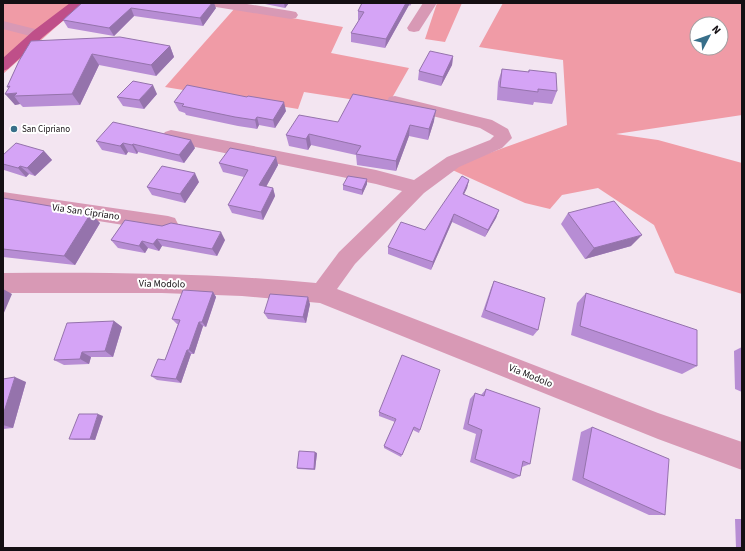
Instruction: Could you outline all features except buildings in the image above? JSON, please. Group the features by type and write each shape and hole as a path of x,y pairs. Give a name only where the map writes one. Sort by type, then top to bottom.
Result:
{"main road":[{"path":"3,66 38,34 78,3"}],"street":[{"path":"216,3 291,15"},
{"path":"414,28 430,3"},
{"path":"3,25 38,34"},
{"path":"321,292 347,258 417,188 453,162 496,144 503,138 498,129 486,124 395,101"},
{"path":"171,136 376,177 417,188"},
{"name":"Via San Cipriano","path":"3,199 168,224"},
{"name":"Via Modolo","path":"3,283 178,283 277,288 321,292 658,426 742,456"}],"shaded area":[{"path":"3,3 83,3 3,74"},
{"path":"437,3 462,3 445,42 425,39"},
{"path":"503,3 742,3 742,115 616,134 658,140 742,163 742,294 675,273 654,225 598,188 562,195 550,209 525,203 448,168 567,125 563,60 479,47"},
{"path":"235,8 343,27 331,53 409,68 388,105 304,92 298,109 165,87"}],"place":[{"name":"San Cipriano","path":"14,129"}]}
